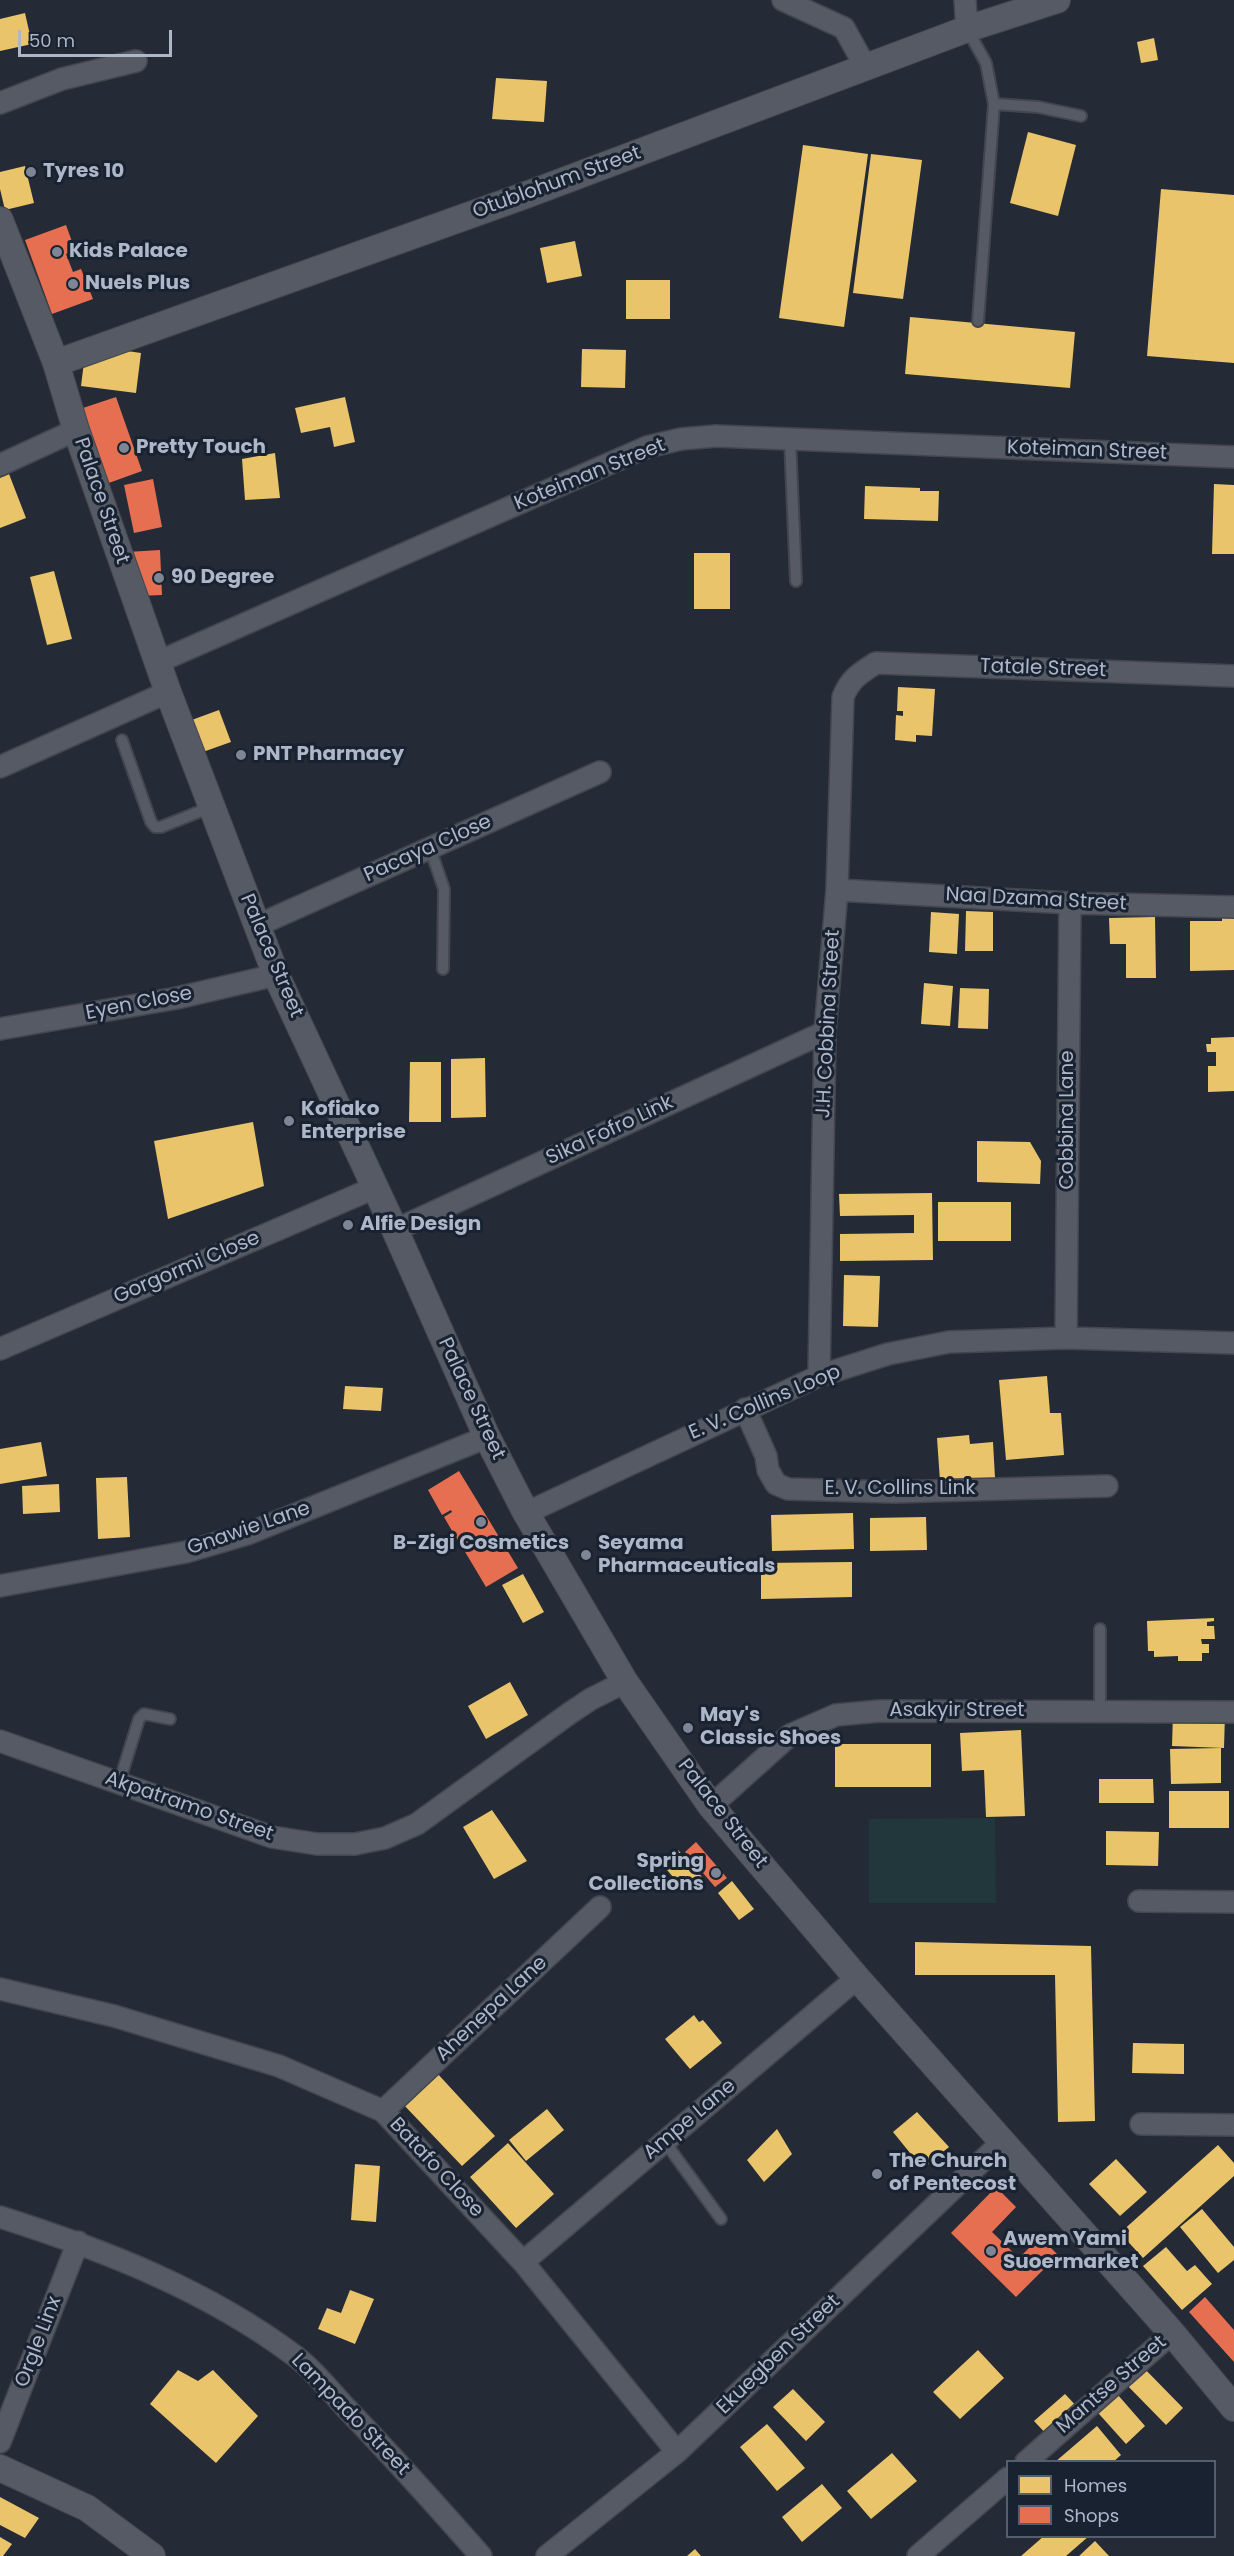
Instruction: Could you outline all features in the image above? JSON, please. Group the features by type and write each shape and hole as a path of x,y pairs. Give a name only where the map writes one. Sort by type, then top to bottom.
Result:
{"street":[{"path":"783,0 844,28 866,68"},
{"path":"965,0 967,29"},
{"name":"Otublohum Street","path":"56,363 526,195 967,29 1057,0"},
{"path":"0,103 62,79 136,61"},
{"name":"Palace Street","path":"0,220 56,363 76,430 168,692 256,926 276,975 395,1230 487,1437 526,1513 625,1682 711,1806 857,1978 1172,2333 1234,2408"},
{"path":"0,465 76,430"},
{"name":"Koteiman Street","path":"158,662 647,447 681,439 716,436 1234,457"},
{"name":"Tatale Street","path":"856,675 876,663 1234,676"},
{"name":"J.H. Cobbina Street","path":"819,1376 825,1032 837,890 843,697 848,685 856,675"},
{"path":"0,767 168,692"},
{"name":"Pacaya Close","path":"256,926 600,772"},
{"name":"Naa Dzama Street","path":"837,890 1070,903 1234,907"},
{"name":"Cobbina Lane","path":"1066,1338 1070,903"},
{"name":"Eyen Close","path":"0,1029 154,1002 276,975"},
{"name":"Sika Fofro Link","path":"395,1230 825,1032"},
{"name":"Gorgormi Close","path":"0,1349 374,1188"},
{"name":"E. V. Collins Loop","path":"526,1513 819,1376 888,1354 949,1342 1066,1338 1234,1343"},
{"name":"E. V. Collins Link","path":"745,1409 776,1485 788,1489 894,1492 1107,1486"},
{"name":"Gnawie Lane","path":"0,1586 186,1552 247,1534 487,1437"},
{"name":"Akpatramo Street","path":"0,1741 272,1838 317,1844 355,1844 375,1840 417,1824 570,1713 625,1682"},
{"name":"Asakyir Street","path":"711,1806 790,1735 836,1715 880,1711 1234,1712"},
{"path":"1139,1901 1234,1902"},
{"name":"Ahenepa Lane","path":"383,2111 600,1907"},
{"name":"Ampe Lane","path":"523,2262 857,1978"},
{"name":"Batafo Close","path":"0,1989 114,2016 279,2066 383,2111 523,2262 677,2452"},
{"path":"1141,2124 1234,2125"},
{"name":"Ekuegben Street","path":"547,2556 677,2452 1002,2142"},
{"name":"Lampado Street","path":"0,2217 78,2242 169,2281 233,2313 297,2357 386,2450 481,2556"},
{"name":"Orgle Linx","path":"0,2442 78,2242"},
{"name":"Mantse Street","path":"1028,2460 1172,2333"},
{"path":"0,2468 87,2508 152,2556"},
{"path":"918,2556 1006,2480"}],"lane":[{"path":"967,29 986,63 994,104 978,321"},
{"path":"994,104 1038,106 1081,116"},
{"path":"790,439 796,581"},
{"path":"122,740 155,826 161,826 212,807"},
{"path":"430,848 444,889 443,969"},
{"path":"1100,1629 1100,1711"},
{"path":"119,1783 139,1719 144,1714 170,1719"},
{"path":"665,2142 721,2219"}],"green space":[{"path":"995,1818 996,1903 869,1903 869,1819"}],"building: Homes":[{"path":"25,13 32,44 0,51 0,19"},
{"path":"1154,38 1158,60 1141,63 1137,42"},
{"path":"496,78 547,81 544,122 492,119"},
{"path":"1028,132 1076,145 1058,216 1010,203"},
{"path":"803,145 868,154 844,327 779,318"},
{"path":"871,154 922,160 903,299 853,293"},
{"path":"25,166 34,203 5,210 0,189 0,172"},
{"path":"1161,189 1234,195 1234,363 1147,356"},
{"path":"575,241 582,276 547,283 540,248"},
{"path":"626,280 670,280 670,319 626,319"},
{"path":"910,317 1075,332 1070,388 905,374"},
{"path":"113,349 141,353 136,393 81,386 85,354 112,358"},
{"path":"582,349 626,350 625,388 581,387"},
{"path":"345,397 355,442 334,447 330,427 301,433 295,408"},
{"path":"275,453 280,498 245,500 242,459"},
{"path":"9,474 26,518 0,528 0,478"},
{"path":"1214,484 1234,485 1234,554 1212,554"},
{"path":"865,486 939,491 938,521 864,519"},
{"path":"694,553 730,553 730,609 694,609"},
{"path":"54,571 72,639 47,645 30,577"},
{"path":"898,687 935,689 932,736 916,735 916,742 895,740 896,715 903,716 903,711 897,711"},
{"path":"219,710 231,742 200,753 189,721"},
{"path":"966,911 993,912 993,951 965,951"},
{"path":"931,912 959,914 957,954 929,952"},
{"path":"1234,913 1234,970 1190,971 1190,921 1222,921 1222,914"},
{"path":"1155,917 1156,978 1126,978 1126,944 1110,944 1109,918"},
{"path":"924,983 953,986 950,1026 921,1024"},
{"path":"960,988 989,989 988,1029 958,1028"},
{"path":"1234,1037 1234,1091 1208,1092 1208,1066 1216,1066 1216,1052 1207,1052 1206,1044 1211,1044 1211,1038"},
{"path":"485,1058 486,1117 451,1118 451,1059"},
{"path":"410,1062 441,1062 441,1122 409,1122"},
{"path":"253,1122 264,1186 168,1219 154,1141"},
{"path":"977,1141 1030,1142 1041,1161 1040,1184 977,1182"},
{"path":"932,1193 933,1260 840,1261 840,1234 914,1233 914,1215 840,1216 839,1194"},
{"path":"938,1202 1011,1202 1011,1241 938,1241"},
{"path":"844,1275 880,1276 878,1327 843,1326"},
{"path":"1047,1376 1050,1413 1061,1413 1064,1455 1006,1460 999,1380"},
{"path":"345,1386 383,1388 381,1411 343,1409"},
{"path":"969,1435 970,1444 993,1442 995,1478 940,1481 937,1438"},
{"path":"41,1442 47,1476 0,1484 0,1449"},
{"path":"127,1477 130,1537 98,1539 96,1478"},
{"path":"59,1484 60,1512 23,1514 22,1486"},
{"path":"853,1513 854,1549 772,1551 771,1515"},
{"path":"926,1517 927,1550 870,1551 870,1518"},
{"path":"852,1562 852,1597 761,1599 761,1563"},
{"path":"523,1574 544,1612 523,1623 502,1585"},
{"path":"1214,1618 1214,1621 1207,1622 1207,1626 1214,1626 1215,1639 1201,1639 1202,1644 1209,1644 1209,1653 1202,1653 1202,1661 1178,1661 1178,1656 1154,1657 1154,1651 1148,1651 1147,1621"},
{"path":"510,1682 528,1715 486,1739 468,1706"},
{"path":"1173,1713 1225,1714 1224,1748 1172,1746"},
{"path":"1021,1730 1025,1816 986,1817 984,1770 962,1771 960,1733"},
{"path":"835,1744 931,1744 931,1787 835,1787"},
{"path":"1221,1748 1221,1783 1171,1784 1170,1749"},
{"path":"1099,1779 1153,1779 1154,1803 1099,1803"},
{"path":"1169,1791 1229,1791 1229,1828 1169,1828"},
{"path":"492,1810 527,1861 494,1879 463,1827"},
{"path":"1106,1831 1159,1832 1158,1866 1106,1865"},
{"path":"678,1850 702,1877 685,1891 662,1864"},
{"path":"732,1881 754,1909 739,1920 718,1893"},
{"path":"915,1942 1091,1946 1095,2121 1058,2122 1055,1975 915,1975"},
{"path":"694,2015 699,2022 703,2020 722,2043 690,2069 665,2039"},
{"path":"1133,2043 1184,2044 1184,2074 1132,2073"},
{"path":"436,2072 495,2136 462,2166 402,2103"},
{"path":"547,2109 564,2130 526,2161 509,2140"},
{"path":"917,2112 949,2147 923,2169 893,2132"},
{"path":"777,2129 792,2154 764,2182 747,2160"},
{"path":"508,2143 554,2194 516,2228 470,2177"},
{"path":"1218,2145 1234,2163 1234,2176 1143,2258 1120,2233"},
{"path":"1116,2159 1147,2192 1120,2216 1089,2184"},
{"path":"355,2164 380,2166 376,2222 351,2220"},
{"path":"1202,2209 1234,2247 1234,2260 1218,2273 1180,2227"},
{"path":"1166,2247 1187,2271 1195,2265 1212,2284 1182,2310 1143,2266"},
{"path":"350,2290 374,2299 355,2344 318,2329 327,2308 341,2313"},
{"path":"978,2350 1004,2378 960,2419 933,2392"},
{"path":"1139,2363 1183,2408 1166,2425 1122,2380"},
{"path":"178,2370 198,2381 213,2370 258,2416 216,2463 150,2404"},
{"path":"1111,2387 1145,2426 1126,2444 1091,2405"},
{"path":"793,2389 825,2422 806,2441 773,2407"},
{"path":"1065,2394 1080,2410 1049,2437 1034,2421"},
{"path":"767,2424 805,2468 777,2491 740,2447"},
{"path":"1097,2426 1121,2455 1115,2460 1057,2460"},
{"path":"892,2453 917,2481 871,2519 847,2491"},
{"path":"822,2484 842,2508 802,2542 782,2517"},
{"path":"0,2497 39,2518 25,2538 0,2525"},
{"path":"0,2537 12,2544 3,2556 0,2556"},
{"path":"1042,2538 1087,2538 1066,2556 1021,2556"},
{"path":"1095,2541 1109,2556 1079,2556"},
{"path":"695,2549 701,2556 687,2556"}],"building: Shops":[{"path":"66,225 75,250 66,254 73,272 81,269 93,299 52,314 25,240"},
{"path":"116,397 142,471 106,484 80,409"},
{"path":"153,479 162,527 134,533 124,485"},
{"path":"160,550 162,595 138,596 127,552"},
{"path":"459,1471 518,1568 486,1587 461,1545 468,1540 466,1537 458,1541 444,1517 452,1512 451,1510 442,1515 428,1490"},
{"path":"696,1842 727,1878 715,1887 685,1852"},
{"path":"996,2187 1016,2207 992,2232 1019,2258 1040,2237 1058,2255 1016,2297 951,2233"},
{"path":"1205,2297 1234,2330 1234,2362 1189,2312"}],"place":[{"name":"Tyres 10","path":"31,172"},
{"name":"Kids Palace","path":"57,252"},
{"name":"Nuels Plus","path":"73,284"},
{"name":"Pretty Touch","path":"124,448"},
{"name":"90 Degree","path":"159,578"},
{"name":"PNT Pharmacy","path":"241,755"},
{"name":"Kofiako Enterprise","path":"289,1121"},
{"name":"Alfie Design","path":"348,1225"},
{"name":"B-Zigi Cosmetics","path":"481,1522"},
{"name":"Seyama Pharmaceuticals","path":"586,1555"},
{"name":"May's Classic Shoes","path":"688,1728"},
{"name":"Spring Collections","path":"716,1873"},
{"name":"The Church of Pentecost","path":"877,2174"},
{"name":"Awem Yami Suoermarket","path":"991,2251"}]}
